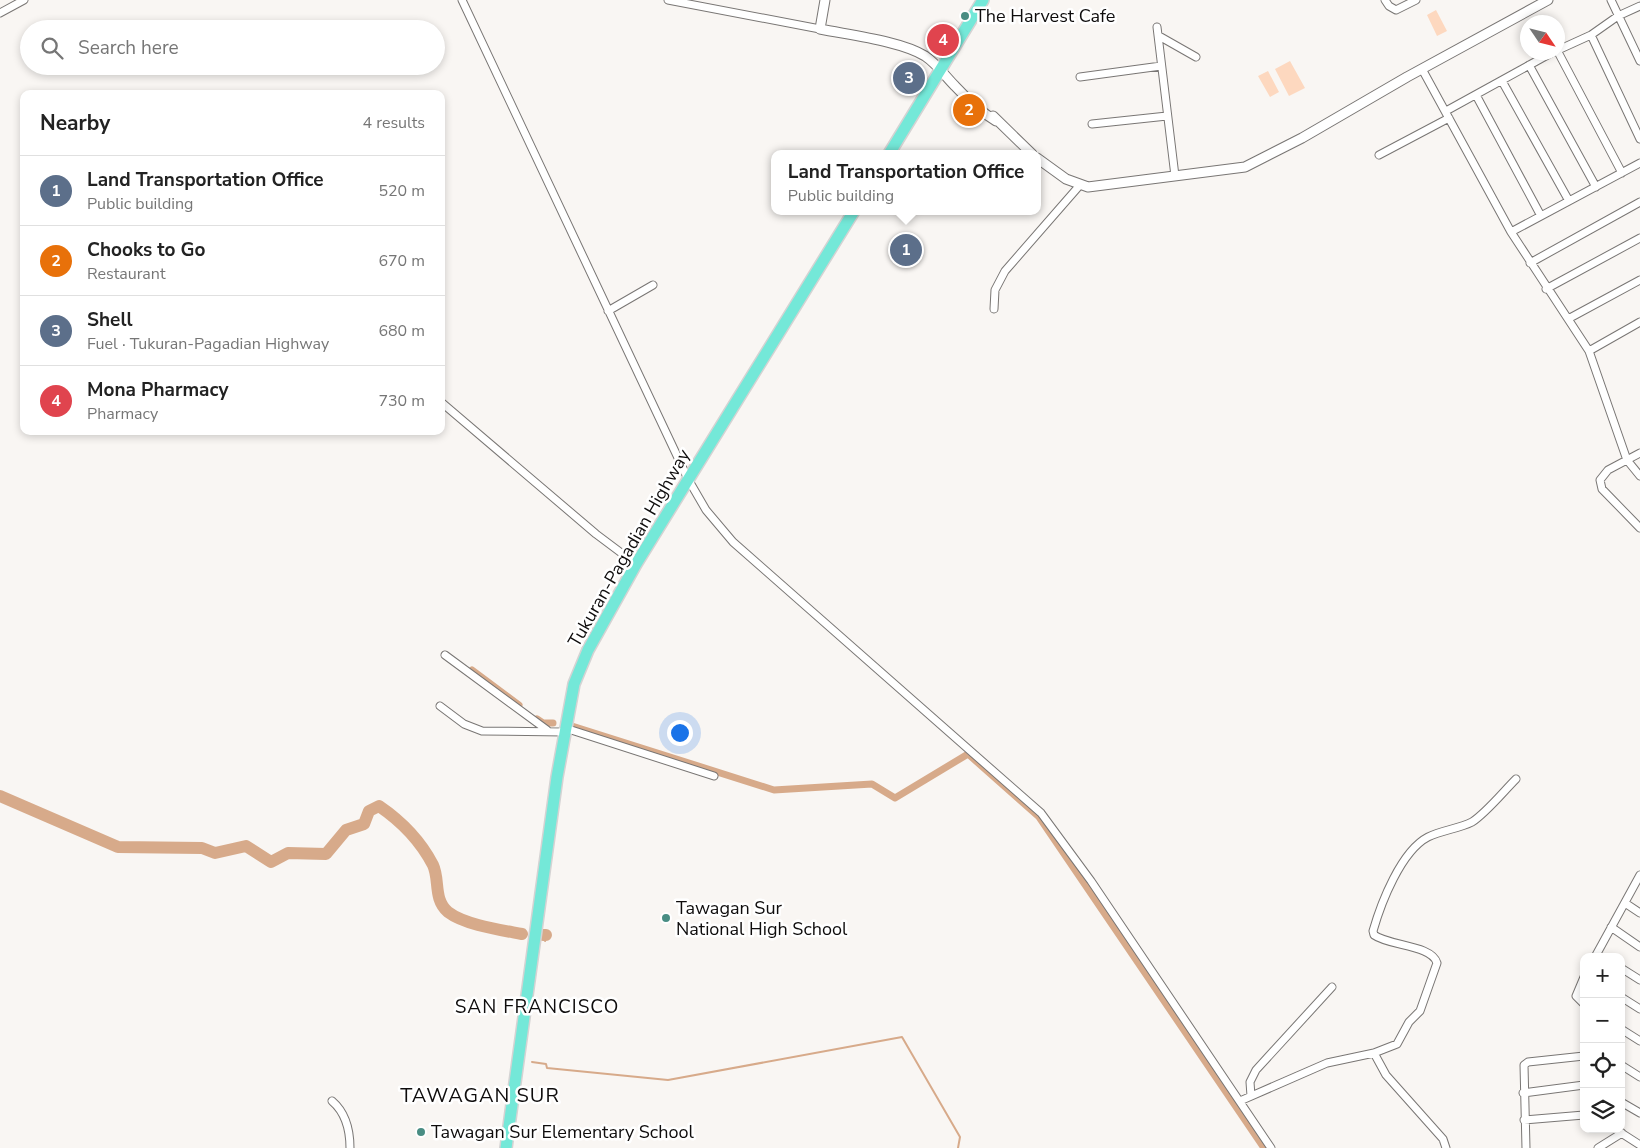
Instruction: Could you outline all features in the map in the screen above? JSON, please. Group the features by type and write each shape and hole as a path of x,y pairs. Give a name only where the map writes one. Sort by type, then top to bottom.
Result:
{"highway":[{"path":"890,150 982,0"},
{"name":"Tukuran-Pagadian Highway","path":"506,1148 565,730 574,684 588,650 636,564 852,215"}],"street":[{"path":"0,14 24,0"},
{"path":"462,0 688,479 706,510 733,542 1041,813 1091,881 1272,1148"},
{"path":"668,0 820,29 908,49 926,57 1028,150"},
{"path":"820,29 825,0"},
{"path":"1385,0 1389,6 1396,10 1416,0"},
{"path":"1041,161 1066,179 1080,185 1110,186 1245,167 1261,160 1548,0"},
{"path":"1611,0 1640,61"},
{"path":"1565,48 1591,35 1618,16 1640,6"},
{"path":"1157,27 1175,176"},
{"path":"1591,35 1640,139"},
{"path":"1159,36 1196,57"},
{"path":"1379,155 1476,95 1539,60"},
{"path":"1563,60 1622,173"},
{"path":"1080,77 1161,66"},
{"path":"1529,66 1596,187"},
{"path":"1422,69 1511,232 1546,289 1589,351 1627,460 1640,476"},
{"path":"1502,81 1569,201"},
{"path":"1476,95 1541,216"},
{"path":"1092,124 1167,116"},
{"path":"1511,232 1640,163"},
{"path":"994,309 995,290 1005,271 1080,185"},
{"path":"1530,263 1640,202"},
{"path":"1546,289 1640,238"},
{"path":"1568,319 1640,280"},
{"path":"608,311 653,285"},
{"path":"1589,351 1640,322"},
{"path":"445,405 596,534 636,564"},
{"path":"1640,453 1602,475 1600,485 1640,528"},
{"path":"444,655 548,731"},
{"path":"440,706 453,718 473,729 565,730 714,776"},
{"path":"1240,1101 1327,1063 1374,1053 1397,1044 1409,1022 1420,1011 1437,970 1436,959 1431,954 1374,935 1376,921 1390,884 1423,840 1476,819 1516,780"},
{"path":"1597,953 1640,875"},
{"path":"1624,903 1640,913"},
{"path":"1611,927 1640,947"},
{"path":"1625,971 1640,980"},
{"path":"1580,986 1576,996 1580,1000"},
{"path":"1251,1096 1250,1082 1256,1070 1332,987"},
{"path":"1622,998 1640,1010"},
{"path":"1625,1032 1640,1041"},
{"path":"1374,1053 1386,1075 1444,1139 1446,1148"},
{"path":"1526,1148 1523,1068 1525,1063 1580,1056"},
{"path":"1625,1068 1640,1077"},
{"path":"1524,1093 1580,1086"},
{"path":"332,1101 341,1111 347,1125 350,1148"},
{"path":"1625,1104 1640,1113"},
{"path":"1524,1120 1580,1115"},
{"path":"1598,1148 1622,1134 1640,1145"}],"shaded area":[{"path":"1436,10 1447,31 1437,36 1427,15"},
{"path":"1290,61 1305,88 1289,96 1275,69"},
{"path":"1268,71 1279,92 1270,97 1258,76"}],"waterway":[{"path":"472,670 519,705"},
{"path":"537,719 543,723 553,723"},
{"path":"572,726 774,790 872,784 895,798 968,754 1039,817 1264,1148"},
{"path":"0,796 118,847 202,848 215,853 246,846 271,862 288,853 326,854 346,830 364,824 369,811 379,806 409,832 428,856 435,871 440,901 448,912 473,924 522,934"},
{"path":"545,941 546,935"},
{"path":"532,1062 546,1064 547,1068 668,1080 902,1037 960,1137 958,1148"}],"place":[{"name":"The Harvest Cafe","path":"965,16"},
{"name":"Mona Pharmacy","path":"943,40"},
{"name":"Shell","path":"909,78"},
{"name":"Chooks to Go","path":"969,110"},
{"name":"Land Transportation Office","path":"906,250"},
{"name":"Tawagan Sur National High School","path":"666,918"},
{"name":"Tawagan Sur Elementary School","path":"421,1132"}],"district":[{"name":"SAN FRANCISCO","path":"537,1007"},
{"name":"TAWAGAN SUR","path":"480,1095"}]}
